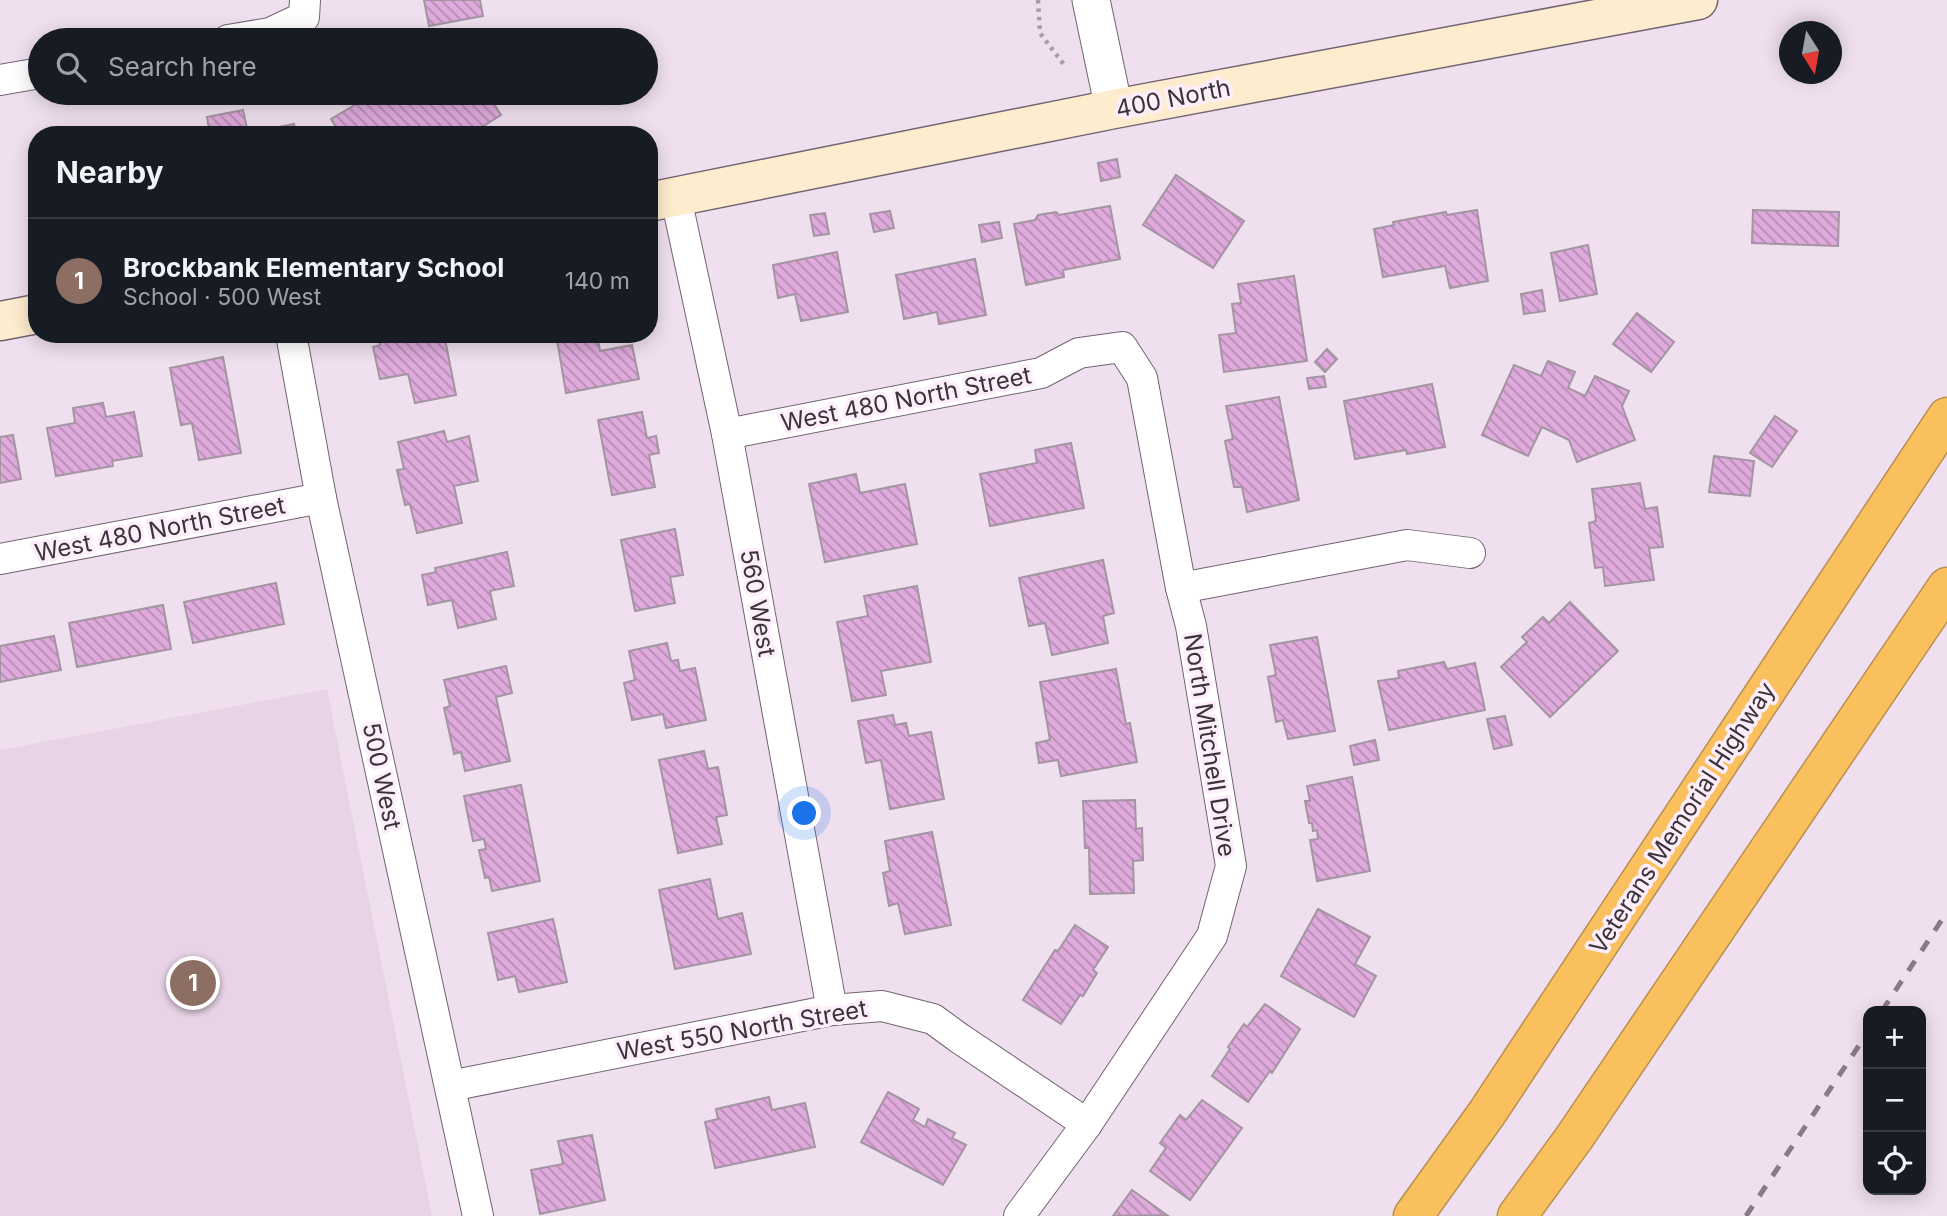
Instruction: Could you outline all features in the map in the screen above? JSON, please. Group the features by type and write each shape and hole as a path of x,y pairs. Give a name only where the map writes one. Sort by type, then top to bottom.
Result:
{"highway":[{"name":"Veterans Memorial Highway","path":"1413,1216 1487,1113 1947,416"},
{"path":"1517,1216 1582,1126 1947,587"}],"main road":[{"name":"400 North","path":"663,200 1114,109 1698,0"},
{"path":"0,321 28,316"}],"street":[{"path":"1091,0 1114,109"},
{"path":"277,28 304,9"},
{"path":"0,80 28,75"},
{"name":"560 West","path":"663,200 727,434 832,1010"},
{"name":"500 West","path":"293,343 321,498 478,1216"},
{"name":"West 480 North Street","path":"727,434 1041,373 1079,353 1122,347"},
{"name":"North Mitchell Drive","path":"1019,1216 1087,1124 1212,936 1231,866 1191,626 1181,587 1142,378 1122,347"},
{"name":"West 480 North Street","path":"0,559 321,498"},
{"path":"1181,587 1407,545 1470,553"},
{"name":"West 550 North Street","path":"450,1086 832,1010 882,1006 933,1019 1087,1124"}],"path":[{"path":"1038,0 1040,33 1065,66"}],"shaded area":[{"path":"327,689 432,1216 0,1216 0,750"}],"building":[{"path":"424,0 480,0 483,16 429,26"},
{"path":"355,105 495,105 501,115 483,126 335,126 331,119"},
{"path":"243,110 246,126 208,126 207,117"},
{"path":"1117,159 1120,177 1101,181 1098,163"},
{"path":"1176,175 1244,221 1213,268 1143,225"},
{"path":"1110,206 1120,259 1063,270 1064,277 1026,285 1014,224 1035,220 1038,215 1056,212 1059,215"},
{"path":"1477,210 1488,281 1450,288 1445,266 1383,277 1374,229 1394,225 1393,222 1446,212 1447,215"},
{"path":"1753,210 1839,212 1838,246 1752,243"},
{"path":"890,211 894,228 874,232 870,214"},
{"path":"825,213 829,234 814,236 810,215"},
{"path":"999,222 1002,238 982,242 979,225"},
{"path":"1588,245 1597,294 1560,301 1551,253"},
{"path":"837,252 848,312 801,321 795,294 778,298 773,265"},
{"path":"975,259 986,315 939,324 937,312 904,319 896,275"},
{"path":"1294,276 1307,361 1224,372 1219,335 1236,333 1232,304 1241,303 1238,284"},
{"path":"1542,290 1545,311 1524,314 1521,294"},
{"path":"1637,313 1674,342 1651,372 1613,344"},
{"path":"446,343 456,395 415,403 408,374 380,379 373,347"},
{"path":"558,343 599,343 600,351 632,345 639,379 566,393"},
{"path":"1327,349 1337,359 1325,372 1315,362"},
{"path":"223,357 241,453 199,460 192,423 181,425 170,368"},
{"path":"1548,361 1575,372 1568,388 1585,396 1595,376 1629,391 1622,406 1635,440 1577,462 1569,440 1542,427 1528,456 1482,435 1514,365 1541,376"},
{"path":"1324,376 1326,387 1309,389 1307,378"},
{"path":"1432,384 1445,447 1407,454 1406,450 1355,459 1344,401"},
{"path":"1279,397 1299,500 1247,512 1242,487 1234,487 1225,441 1233,439 1226,406"},
{"path":"103,403 106,417 134,412 142,456 112,461 113,466 56,476 47,428 75,423 73,408"},
{"path":"642,412 647,438 656,436 659,453 649,455 655,487 612,495 598,420"},
{"path":"1775,416 1797,431 1772,467 1750,453"},
{"path":"444,431 447,442 469,436 478,481 454,486 462,523 417,533 410,504 405,505 397,470 404,469 398,442"},
{"path":"13,435 21,479 0,483 0,437"},
{"path":"1071,443 1084,508 990,526 980,474 1037,463 1035,450"},
{"path":"1714,456 1754,461 1750,496 1709,492"},
{"path":"856,474 860,493 905,484 917,544 825,562 809,484"},
{"path":"1640,483 1645,509 1657,507 1663,547 1649,548 1654,580 1605,586 1603,567 1595,568 1589,523 1596,521 1592,489"},
{"path":"675,529 683,575 670,577 675,603 635,611 621,540"},
{"path":"507,552 514,586 490,591 496,619 458,628 452,600 428,605 422,575 436,572 435,568"},
{"path":"1103,560 1114,613 1103,616 1108,643 1052,655 1045,623 1029,626 1019,578"},
{"path":"276,583 284,624 193,643 184,602"},
{"path":"917,586 931,662 881,671 886,695 852,701 837,622 868,616 864,596"},
{"path":"1570,602 1618,651 1550,717 1501,667 1527,642 1522,637 1543,617 1549,623"},
{"path":"163,605 171,649 77,667 69,623"},
{"path":"54,636 61,670 0,682 0,646"},
{"path":"1317,637 1335,731 1288,739 1283,720 1276,722 1268,677 1276,675 1270,645"},
{"path":"667,643 671,661 678,660 680,671 695,668 706,720 666,728 663,714 632,720 624,683 635,680 629,651"},
{"path":"1444,662 1447,669 1475,663 1485,710 1389,730 1378,681 1399,678 1398,671"},
{"path":"506,666 512,693 496,697 510,761 465,771 461,752 454,754 444,708 450,706 444,680"},
{"path":"1116,669 1126,724 1130,723 1137,762 1061,776 1058,760 1039,763 1036,743 1050,740 1040,682"},
{"path":"893,715 895,725 906,723 909,736 931,732 944,799 890,809 881,760 866,763 858,721"},
{"path":"1505,716 1512,745 1494,749 1487,719"},
{"path":"1375,740 1379,760 1354,765 1350,746"},
{"path":"704,751 708,769 718,767 727,815 716,817 722,844 678,853 659,760"},
{"path":"1352,777 1370,871 1317,881 1310,840 1318,839 1317,830 1313,831 1312,823 1309,823 1305,801 1310,801 1307,786"},
{"path":"521,785 540,881 492,891 489,877 485,878 479,850 486,849 484,839 473,841 464,796"},
{"path":"1135,800 1136,829 1142,828 1143,860 1133,861 1134,893 1090,894 1089,848 1085,848 1083,801"},
{"path":"932,832 951,925 905,934 898,903 889,906 883,873 890,871 885,841"},
{"path":"710,879 718,919 742,913 751,954 675,969 659,890"},
{"path":"1318,909 1370,937 1355,964 1376,976 1354,1017 1281,976"},
{"path":"553,919 567,982 519,992 515,976 498,980 488,933"},
{"path":"1075,925 1108,947 1093,970 1097,973 1083,996 1080,995 1061,1024 1023,1000 1055,950 1058,951"},
{"path":"1265,1004 1300,1029 1272,1073 1270,1071 1248,1102 1212,1076 1244,1024 1247,1027"},
{"path":"888,1092 919,1109 913,1120 925,1127 928,1119 955,1133 952,1138 966,1145 943,1185 861,1142"},
{"path":"769,1097 772,1110 805,1103 815,1147 715,1168 705,1122 718,1119 716,1109"},
{"path":"1202,1100 1242,1128 1190,1200 1150,1171 1166,1148 1160,1143 1180,1115 1186,1120"},
{"path":"592,1135 605,1200 540,1214 531,1170 563,1164 558,1141"},
{"path":"1132,1190 1167,1215 1113,1216"}],"railway":[{"path":"1885,1006 1947,912"},
{"path":"1746,1216 1863,1040"}],"place":[{"name":"Brockbank Elementary School","path":"193,983"}]}
